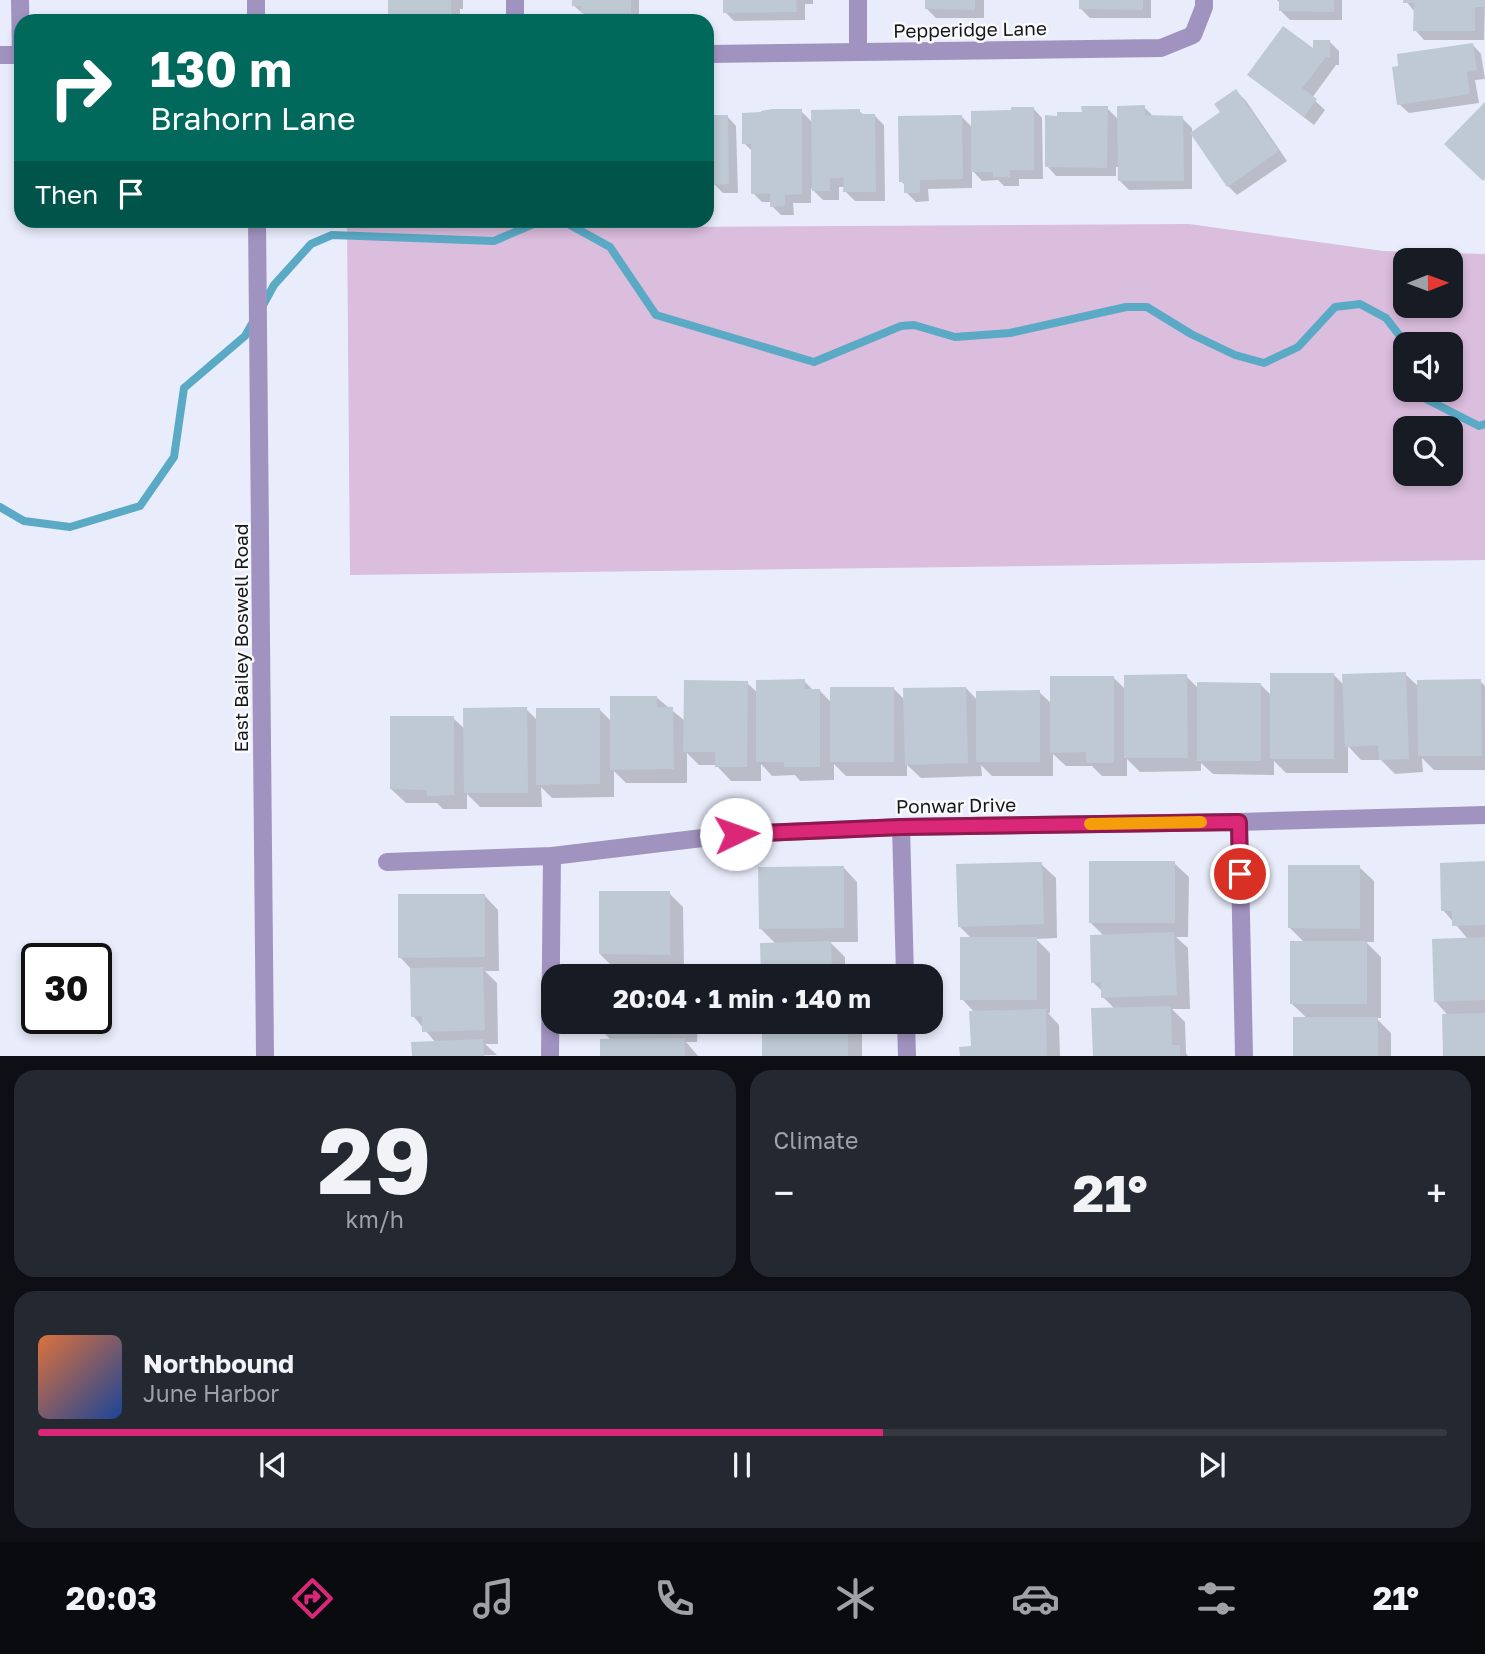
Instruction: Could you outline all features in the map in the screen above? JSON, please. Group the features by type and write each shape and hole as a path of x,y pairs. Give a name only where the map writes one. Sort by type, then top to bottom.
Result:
{"street":[{"path":"858,0 858,52"},
{"name":"Pepperidge Lane","path":"714,54 1161,48 1193,35 1204,0"},
{"name":"East Bailey Boswell Road","path":"257,228 265,1055"},
{"name":"Ponwar Drive","path":"387,862 552,856 736,834 901,827 1485,815"},
{"path":"1239,822 1244,1055"},
{"path":"901,827 905,964"},
{"path":"550,1055 552,856"},
{"path":"906,1034 907,1055"}],"shaded area":[{"path":"1189,224 1393,251 1393,318 1463,318 1463,253 1485,254 1485,560 350,575 347,228"}],"building":[{"path":"388,0 451,0 451,14 388,14"},
{"path":"572,0 631,0 631,13 581,13 581,6 572,6"},
{"path":"723,0 796,0 797,12 723,13"},
{"path":"925,0 975,0 975,10 925,9"},
{"path":"1079,0 1143,0 1143,10 1079,9"},
{"path":"1279,0 1334,0 1334,12 1279,11"},
{"path":"1403,0 1485,0 1485,7 1475,7 1475,31 1413,31 1414,3 1403,3"},
{"path":"1283,26 1313,48 1313,40 1330,40 1330,57 1326,57 1302,88 1317,99 1304,117 1247,75"},
{"path":"1473,43 1477,70 1467,72 1470,94 1397,105 1392,67 1398,66 1397,54"},
{"path":"1236,89 1279,151 1227,187 1190,133 1220,112 1214,104"},
{"path":"1485,102 1485,178 1483,181 1444,144"},
{"path":"1145,105 1145,115 1183,116 1184,181 1118,181 1117,106"},
{"path":"1081,106 1108,106 1107,168 1045,167 1045,115 1082,112"},
{"path":"1011,107 1034,107 1034,170 1010,170 1010,177 993,177 993,172 971,172 971,111 1011,110"},
{"path":"802,109 802,194 785,195 785,206 770,207 770,193 751,194 751,144 742,144 742,113"},
{"path":"860,109 860,114 875,114 876,192 843,192 844,178 830,178 830,191 812,191 811,110"},
{"path":"714,115 728,115 729,184 714,185"},
{"path":"962,115 963,179 920,180 920,193 904,193 904,182 899,182 898,116"},
{"path":"1406,672 1409,759 1379,760 1378,745 1345,747 1342,674"},
{"path":"1270,673 1334,673 1334,759 1270,759"},
{"path":"1187,674 1188,758 1124,758 1124,675"},
{"path":"1050,676 1114,676 1114,763 1086,763 1086,752 1050,753"},
{"path":"805,679 805,689 820,689 820,767 784,767 784,762 756,762 756,680"},
{"path":"1481,679 1482,756 1418,756 1417,680"},
{"path":"684,680 748,681 747,767 715,767 715,752 683,752"},
{"path":"1197,682 1261,683 1261,761 1197,761"},
{"path":"830,687 894,687 894,762 830,762"},
{"path":"966,687 968,763 905,765 903,688"},
{"path":"1040,690 1040,762 976,762 976,691"},
{"path":"610,696 657,696 657,707 673,707 674,769 610,770"},
{"path":"527,707 528,793 464,793 463,708"},
{"path":"536,708 600,708 600,784 536,785"},
{"path":"390,716 454,716 454,795 427,796 427,790 390,789"},
{"path":"1089,861 1175,861 1175,923 1089,923"},
{"path":"1485,861 1485,925 1452,926 1452,911 1441,911 1440,863"},
{"path":"1042,862 1044,924 958,927 956,864"},
{"path":"1288,865 1360,865 1360,929 1288,928"},
{"path":"844,866 844,928 759,929 758,867"},
{"path":"599,891 670,891 670,955 599,954"},
{"path":"398,894 485,894 485,957 398,958"},
{"path":"1174,932 1177,995 1101,998 1101,982 1091,983 1090,935"},
{"path":"960,937 1037,937 1037,1000 960,1000"},
{"path":"1485,937 1485,1000 1434,1002 1432,939"},
{"path":"831,941 832,964 761,964 760,943"},
{"path":"1290,941 1367,941 1367,1004 1290,1004"},
{"path":"483,967 485,1030 422,1032 422,1016 411,1017 410,968"},
{"path":"1171,1006 1172,1045 1180,1045 1180,1056 1093,1056 1091,1008"},
{"path":"1046,1009 1047,1056 960,1056 959,1047 971,1046 969,1011"},
{"path":"1485,1013 1485,1056 1443,1056 1442,1014"},
{"path":"1293,1017 1378,1017 1378,1056 1293,1056"},
{"path":"762,1034 848,1034 848,1056 762,1056"},
{"path":"685,1038 685,1056 600,1056 600,1039"},
{"path":"483,1039 484,1056 412,1056 411,1042"}],"waterway":[{"path":"262,307 274,285 311,244 332,235 494,241 524,228"},
{"path":"576,228 610,247 656,315 814,362 901,326 914,325 955,337 1010,333 1126,307 1147,307 1191,334 1235,355 1264,363 1298,347 1335,307 1360,304 1386,318 1397,332"},
{"path":"0,507 24,521 70,527 140,506 174,457 184,388 245,336 253,322"},
{"path":"1432,402 1479,426 1485,424"}],"slow traffic":[{"path":"1090,824 1201,822"}],"route":[{"path":"736,834 901,827 1239,822 1240,874"}]}
